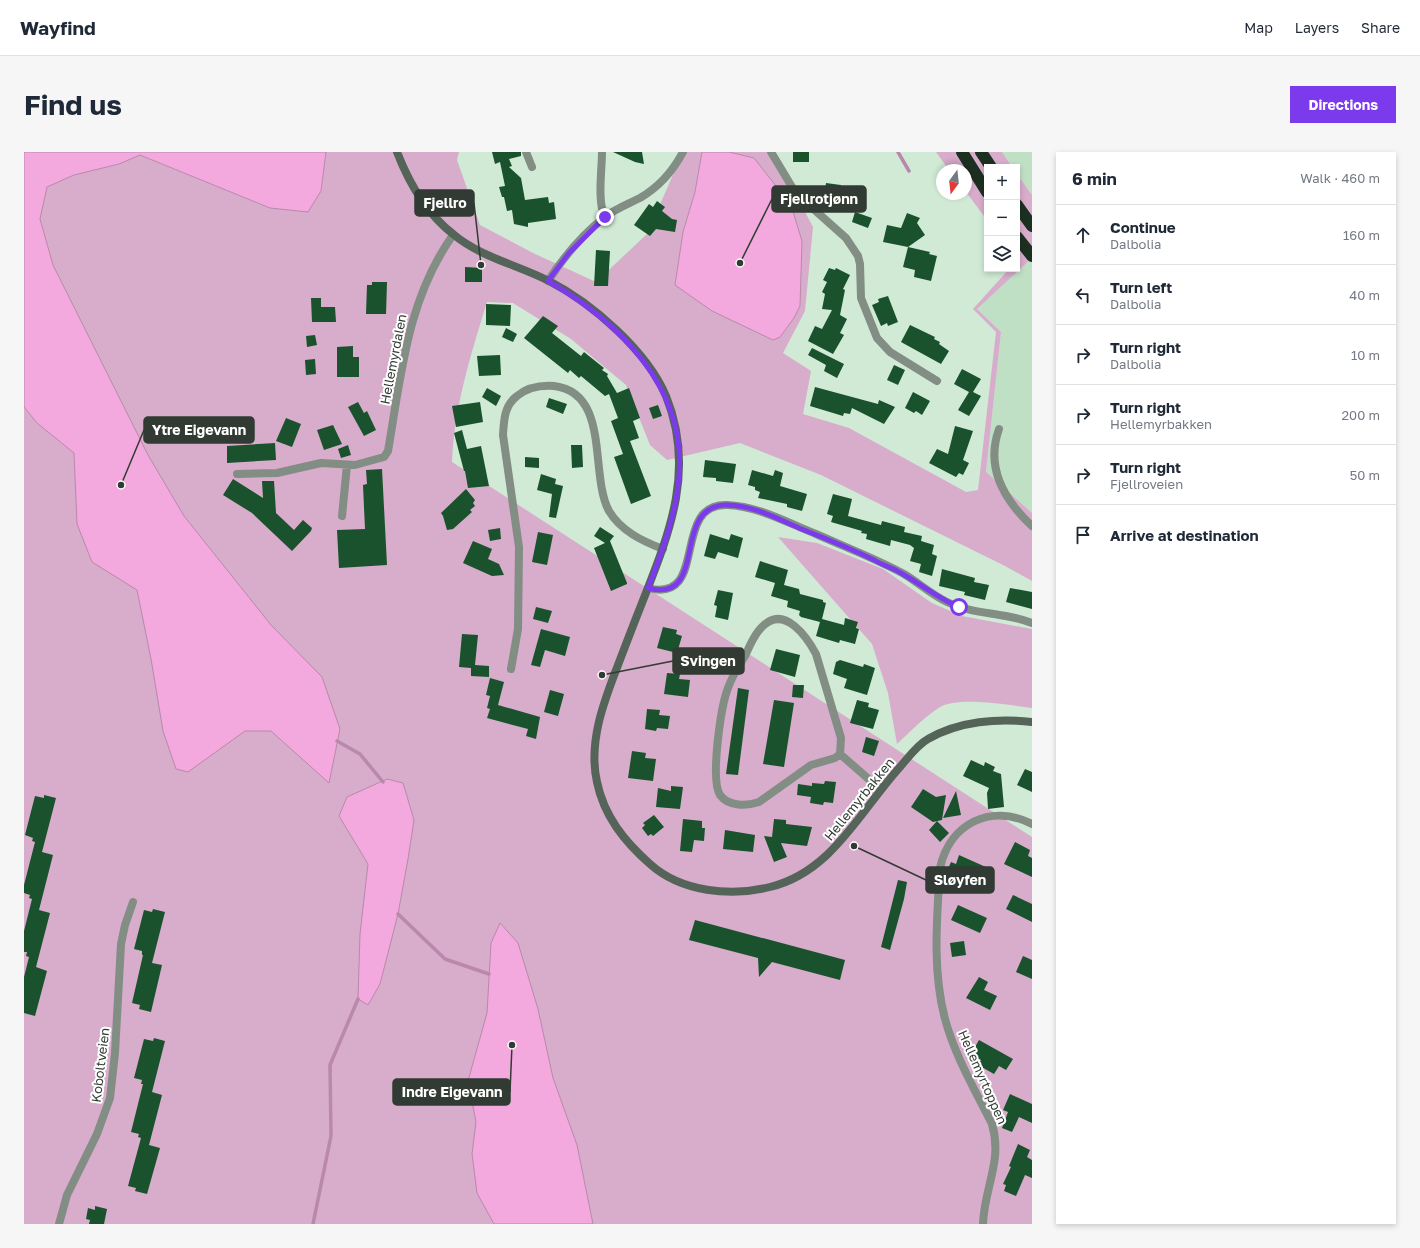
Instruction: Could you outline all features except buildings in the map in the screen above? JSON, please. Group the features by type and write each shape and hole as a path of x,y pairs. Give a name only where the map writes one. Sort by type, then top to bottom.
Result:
{"highway":[{"path":"962,152 984,187"},
{"path":"981,152 989,164"},
{"path":"1020,209 1032,226"},
{"path":"1020,241 1032,256"}],"street":[{"name":"Hellemyrbakken","path":"397,152 413,187 435,217 453,235 483,252 548,281 576,298 616,331 643,359 665,394 675,427 680,461 674,511 663,549 607,693 598,727 595,758 596,780 607,813 623,837 656,870 666,876 694,887 713,890 752,891 776,886 803,874 837,846 882,788 919,746 928,739 949,730 975,723 1007,720 1032,722"},
{"path":"526,152 532,168"},
{"path":"602,152 601,201 602,212 605,217"},
{"path":"548,281 569,253 605,217 642,197 659,184 677,164 684,152"},
{"path":"771,152 792,187 809,205 846,238 858,256 860,264 862,298 877,338 890,352 937,380"},
{"name":"Hellemyrdalen","path":"237,474 277,473 317,464 356,465 379,460 384,457 388,451 405,348 414,311 442,249 453,235"},
{"path":"511,669 518,629 519,547 503,435 507,407 515,397 524,391 537,386 547,385 568,390 577,396 585,405 594,428 600,482 609,510 618,524 630,534 663,549"},
{"path":"999,429 994,456 997,477 1010,503 1032,526"},
{"path":"342,516 347,465"},
{"path":"648,588 665,590 673,587 685,572 696,527 702,514 709,508 726,505 766,514 854,550 897,570 935,596 959,607 1032,623"},
{"path":"774,619 782,620 800,630 809,642 816,654 841,738 840,754 835,758 811,766 759,802 749,806 728,801 721,796 716,786 715,775 727,690 755,635 764,624 774,619"},
{"path":"840,754 872,782 882,788"},
{"name":"Hellemyrtoppen","path":"983,1224 986,1200 995,1164 995,1136 992,1124 955,1049 941,997 937,941 940,868 943,856 952,839 965,826 984,817 995,815 1012,817 1032,824"},
{"name":"Koboltveien","path":"59,1224 67,1195 97,1134 110,1098 115,1053 121,944 125,925 133,902"}],"shaded area":[{"path":"24,152 326,152 321,191 308,212 270,208 140,155 119,164 74,175 47,187 40,219 53,265 148,455 184,516 271,625 322,677 340,729 329,783 271,731 245,731 188,772 176,769 163,731 151,659 137,590 92,562 77,524 74,453 37,423 24,407"},
{"path":"326,152 459,152 457,160 480,225 533,253 596,282 647,234 683,152 702,152 695,192 683,232 675,285 754,158 729,152 769,152 779,163 813,227 805,311 783,353 811,371 803,414 849,428 966,492 978,490 996,332 973,309 1006,272 1017,272 977,309 1001,332 986,472 1032,513 1032,581 1005,566 821,475 740,443 667,460 650,445 626,385 571,339 513,303 487,302 464,381 453,441 452,462 1032,837 1032,1224 24,1224 24,187 44,199 46,187 74,175 119,164 140,155 270,208 321,191"},
{"path":"702,152 729,152 754,158 791,205 802,241 800,306 794,318 780,337 773,340 712,311 675,285 683,232 695,192"},
{"path":"936,152 1002,152 1010,164 984,164 984,216 972,200 972,164 945,164"},
{"path":"1002,152 1032,152 1032,195 1020,178 1020,164 1010,164"},
{"path":"1020,178 1032,195 1032,258 1020,269"},
{"path":"1032,258 1032,513 986,473 1001,332 977,309 1017,272 1020,272 1020,269"},
{"path":"778,537 817,543 883,569 932,603 962,616 1032,629 1032,708 984,702 959,702 948,704 940,707 928,715 897,744 888,693 872,644"},
{"path":"387,779 403,783 414,820 398,914 380,984 368,1005 358,999 360,934 368,864 339,816 347,797"},
{"path":"500,923 518,943 538,1009 553,1078 577,1145 593,1224 494,1224 477,1193 472,1154 476,1122 468,1081 487,1013 491,943"}],"waterway":[{"path":"898,152 909,171"},
{"path":"337,741 360,754 383,782"},
{"path":"398,914 445,959 489,974"},
{"path":"313,1224 331,1136 330,1065 358,999"}],"place":[{"name":"Fjellrotjønn","path":"740,263"},
{"name":"Fjellro","path":"481,265"},
{"name":"Ytre Eigevann","path":"121,485"},
{"name":"Svingen","path":"602,675"},
{"name":"Sløyfen","path":"854,846"},
{"name":"Indre Eigevann","path":"512,1045"}],"route":[{"path":"605,217 592,228 569,253 548,281 576,298 605,320 639,354 651,370 665,394 671,410 679,445 680,461 677,494 674,511 663,549 648,588 665,590 673,587 685,572 697,521 709,508 726,505 746,508 766,514 854,550 876,562 897,570 935,596 959,607"}]}
